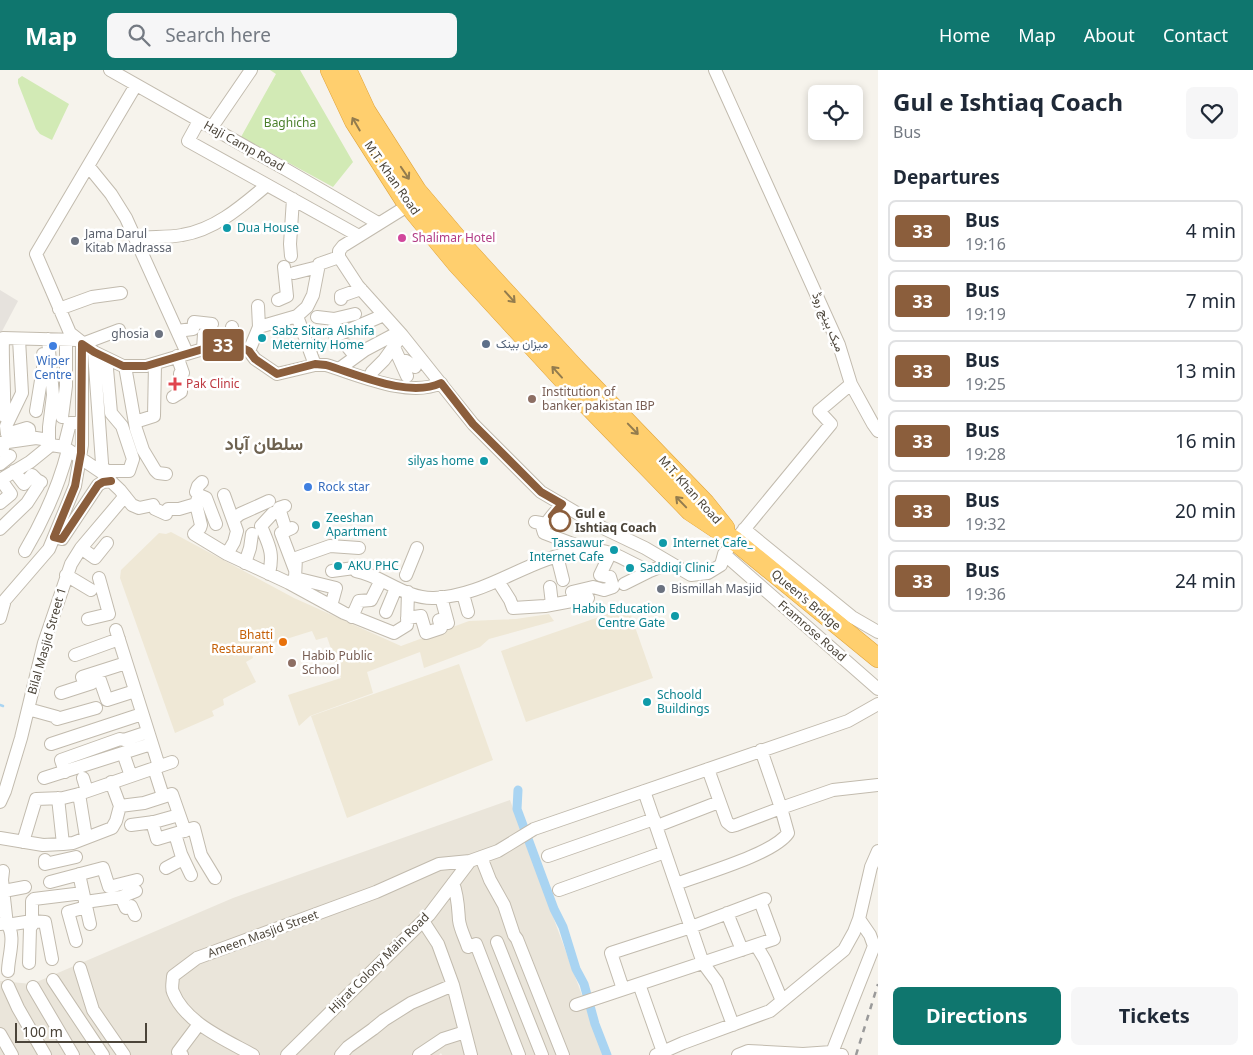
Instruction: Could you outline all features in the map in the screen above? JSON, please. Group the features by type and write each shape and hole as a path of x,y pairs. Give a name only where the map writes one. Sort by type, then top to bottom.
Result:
{"highway":[{"name":"M.T. Khan Road","path":"330,70 354,121 408,205 456,262 555,371 690,511 734,541"},
{"name":"M.T. Khan Road","path":"347,70 366,111 390,152 417,191 467,250 580,375 706,503 734,541"},
{"name":"Queen's Bridge","path":"734,541 878,658"}],"street":[{"name":"Haji Camp Road","path":"110,70 378,223"},
{"path":"212,128 250,70"},
{"name":"میک ہینچ روڈ","path":"715,70 839,345 851,384 872,424 878,431"},
{"path":"0,618 5,600 52,543 75,486 80,458 82,423 75,341 59,309 36,254 136,85"},
{"path":"199,121 188,141 359,236"},
{"path":"89,167 111,194 126,218 177,331 182,354 181,392 154,400"},
{"path":"136,238 182,236 208,228 232,213 267,185"},
{"path":"278,300 287,296 293,199"},
{"path":"408,205 343,246 339,251 339,257 362,289 401,334 473,424 541,492 691,575 708,573 721,565 734,541 830,424 819,411 851,384"},
{"path":"259,327 298,316 307,308 313,295 319,264 339,257"},
{"path":"290,265 318,267"},
{"path":"341,299 340,296 362,289"},
{"path":"59,309 92,297 121,293"},
{"path":"249,351 259,327 258,306"},
{"path":"317,317 334,319 355,314"},
{"path":"334,319 335,336 384,315"},
{"path":"298,316 315,364"},
{"path":"177,331 193,329 194,322 208,329 203,349"},
{"path":"232,327 234,344"},
{"path":"30,439 29,429 27,428 7,434 4,420 5,390 2,373 3,338 75,341 119,330"},
{"path":"369,378 394,347 401,334"},
{"path":"339,369 355,356 401,334"},
{"path":"4,420 22,393 19,339"},
{"path":"36,411 44,368 45,339"},
{"path":"0,503 11,494 0,480 30,462 50,443 49,426 53,395 45,339"},
{"path":"75,341 125,366 146,366 182,354 234,344 249,351 255,359 277,374 315,364 326,365 405,388 432,387 441,383"},
{"path":"62,417 75,341"},
{"path":"346,345 355,356"},
{"path":"394,347 400,362 411,372"},
{"path":"100,355 100,468 132,505 139,508 153,505 155,509 167,512 206,498 216,524"},
{"path":"2,451 30,439 66,448 80,458 107,471 129,472 133,459 122,426 111,413 100,355"},
{"path":"135,422 154,416 155,364"},
{"path":"125,366 140,443 151,464 158,472 166,474"},
{"path":"25,551 40,525 56,486 66,448 70,423 82,423"},
{"path":"14,471 24,484 32,475 37,480 56,486"},
{"path":"0,529 27,503 38,486 37,480"},
{"path":"52,543 62,539 98,485 111,481"},
{"path":"202,482 196,492 201,525 194,534 227,554 269,574 336,588 331,606"},
{"name":"Bilal Masjid Street 1","path":"0,802 5,791 28,709 44,643 66,575 81,548 125,496"},
{"path":"224,496 237,531 234,542 227,554"},
{"path":"234,519 240,514 269,500"},
{"path":"562,504 563,528 581,547 581,552"},
{"path":"285,506 279,508 289,529 281,533 293,578 331,606 352,617 394,633 405,628 407,618 405,591 417,548"},
{"path":"269,574 272,552 261,526 272,514"},
{"path":"539,526 563,528 544,533 539,526"},
{"path":"601,543 608,530"},
{"path":"245,562 252,534"},
{"path":"734,541 878,632"},
{"name":"Framrose Road","path":"734,541 878,689"},
{"path":"81,548 95,558 107,543"},
{"path":"293,578 296,558 330,546 359,548"},
{"path":"332,571 354,568 356,571 369,574 405,591 424,597 463,594 557,556 595,550 620,556 650,572"},
{"path":"572,592 593,587 604,590 612,587 610,578 600,575 610,554"},
{"path":"557,556 563,580"},
{"path":"624,584 670,563"},
{"path":"66,575 91,590"},
{"path":"88,619 109,614 99,578"},
{"path":"352,617 359,602 371,600 381,580"},
{"path":"498,581 513,608 588,598"},
{"path":"550,587 552,604"},
{"path":"386,612 405,591"},
{"path":"463,594 468,612"},
{"path":"407,618 421,616 426,632 441,628 443,622 441,597"},
{"path":"75,655 117,635 149,738 163,796"},
{"path":"85,685 82,678 126,663"},
{"path":"62,693 105,678 107,700"},
{"path":"102,728 95,704 135,691"},
{"path":"563,1055 514,935 504,905 476,859 498,851 519,840 534,829 848,721 878,704"},
{"path":"28,709 57,718 96,708"},
{"path":"51,744 142,714"},
{"path":"44,778 123,753 149,738"},
{"path":"65,772 61,760 120,739 149,738"},
{"path":"676,884 762,853 777,844 788,833 761,750"},
{"path":"123,753 130,776"},
{"path":"23,842 36,799 58,798 83,793 172,762"},
{"path":"708,769 727,822 732,826 833,790 878,785"},
{"path":"82,778 86,837"},
{"path":"0,838 42,845 68,844 112,828 116,822 120,806 111,782"},
{"path":"644,791 703,963 717,982 733,1025"},
{"path":"120,806 144,803 172,794 180,815 183,859 191,875"},
{"path":"58,798 68,844 76,857 82,873 90,924"},
{"path":"548,856 719,802"},
{"path":"130,825 180,815"},
{"path":"152,822 157,839 194,828 201,855 215,878"},
{"path":"639,984 660,1053 770,1011 844,950 854,932 871,867 878,851"},
{"path":"559,890 666,852"},
{"path":"45,860 45,864 76,857"},
{"path":"166,868 183,859"},
{"name":"Hijrat Colony Main Road","path":"287,1055 423,921 453,883 476,859"},
{"name":"Ameen Masjid Street","path":"253,1055 199,1024 186,1011 172,991 173,976 197,958 376,892 439,864 476,859"},
{"path":"28,963 30,928 33,921 32,901 34,898 85,901 121,897 136,886 109,887 103,868 50,882"},
{"path":"3,870 8,971"},
{"path":"453,883 457,894 459,921 468,947 476,944 519,1055"},
{"path":"4,891 25,887"},
{"path":"121,897 126,908 131,906 135,915"},
{"path":"576,1006 774,939 762,900 691,927 612,953 623,989"},
{"path":"76,941 68,912 85,901"},
{"path":"728,913 742,950"},
{"path":"738,1055 748,1051 835,1054 874,946 870,935 858,919"},
{"path":"5,931 33,921 45,922 52,959"},
{"path":"423,921 438,944 453,985 471,1055"},
{"path":"478,950 514,935"},
{"path":"497,942 542,1055"},
{"path":"756,945 765,960 782,1002"},
{"path":"80,968 93,1010 124,1055"},
{"path":"53,980 103,1055"},
{"path":"341,1055 348,1047 384,1020 411,1003 453,985"},
{"path":"8,986 18,1008 46,1055"},
{"path":"33,987 73,1055"},
{"path":"182,1055 178,1052 199,1024"},
{"path":"419,1055 443,1039 465,1032"},
{"path":"0,1034 12,1055"}],"shaded area":[{"path":"0,290 18,301 0,335"},
{"path":"171,532 294,598 401,646 469,621 516,619 549,614 554,621 489,639 480,647 424,668 420,652 367,672 373,693 310,716 299,726 288,695 341,678 327,637 316,640 312,631 251,650 253,658 246,662 256,682 223,699 224,705 212,711 214,716 175,733 120,578 121,570 159,533 166,534"},
{"path":"628,607 653,678 526,722 501,651"},
{"path":"459,664 493,760 347,818 311,716"},
{"path":"510,800 604,1055 442,1055 441,1053 439,1055 0,1055 0,981 32,984 233,898"}],"green space":[{"name":"Baghicha","path":"270,70 300,70 353,162 333,187 241,137 276,74"},
{"path":"22,76 69,104 52,140 40,134 36,129 18,83 18,79"}],"waterway":[{"path":"518,790 517,809 554,909 563,927 576,969 584,984 595,1024 607,1055"}],"railway":[{"path":"856,1055 878,984"}],"bus line":[{"name":"33","path":"111,481 98,485 62,539 54,537 78,476 82,445 82,344 123,366 146,366 210,347 234,344 249,351 265,368 277,374 315,364 326,365 405,388 432,387 441,383 473,424 541,492 562,504 552,516 562,522"}],"place":[{"name":"Dua House","path":"227,228"},
{"name":"Shalimar Hotel","path":"402,238"},
{"name":"Jama Darul Kitab Madrassa","path":"75,241"},
{"name":"ghosia","path":"159,334"},
{"name":"Sabz Sitara Alshifa Meternity Home","path":"262,338"},
{"name":"میزان بینک","path":"486,344"},
{"name":"Wiper Centre","path":"53,346"},
{"name":"Pak Clinic","path":"175,384"},
{"name":"Institution of banker pakistan IBP","path":"532,399"},
{"name":"silyas home","path":"484,461"},
{"name":"Rock star","path":"308,487"},
{"name":"Gul e Ishtiaq Coach","path":"560,521"},
{"name":"Zeeshan Apartment","path":"316,525"},
{"name":"Internet Cafe_","path":"663,543"},
{"name":"Tassawur Internet Cafe","path":"614,550"},
{"name":"AKU PHC","path":"338,566"},
{"name":"Saddiqi Clinic","path":"630,568"},
{"name":"Bismillah Masjid","path":"661,589"},
{"name":"Habib Education Centre Gate","path":"675,616"},
{"name":"Bhatti Restaurant","path":"283,642"},
{"name":"Habib Public School","path":"292,663"},
{"name":"Schoold Buildings","path":"647,702"}],"district":[{"name":"سلطان آباد","path":"264,444"}]}
